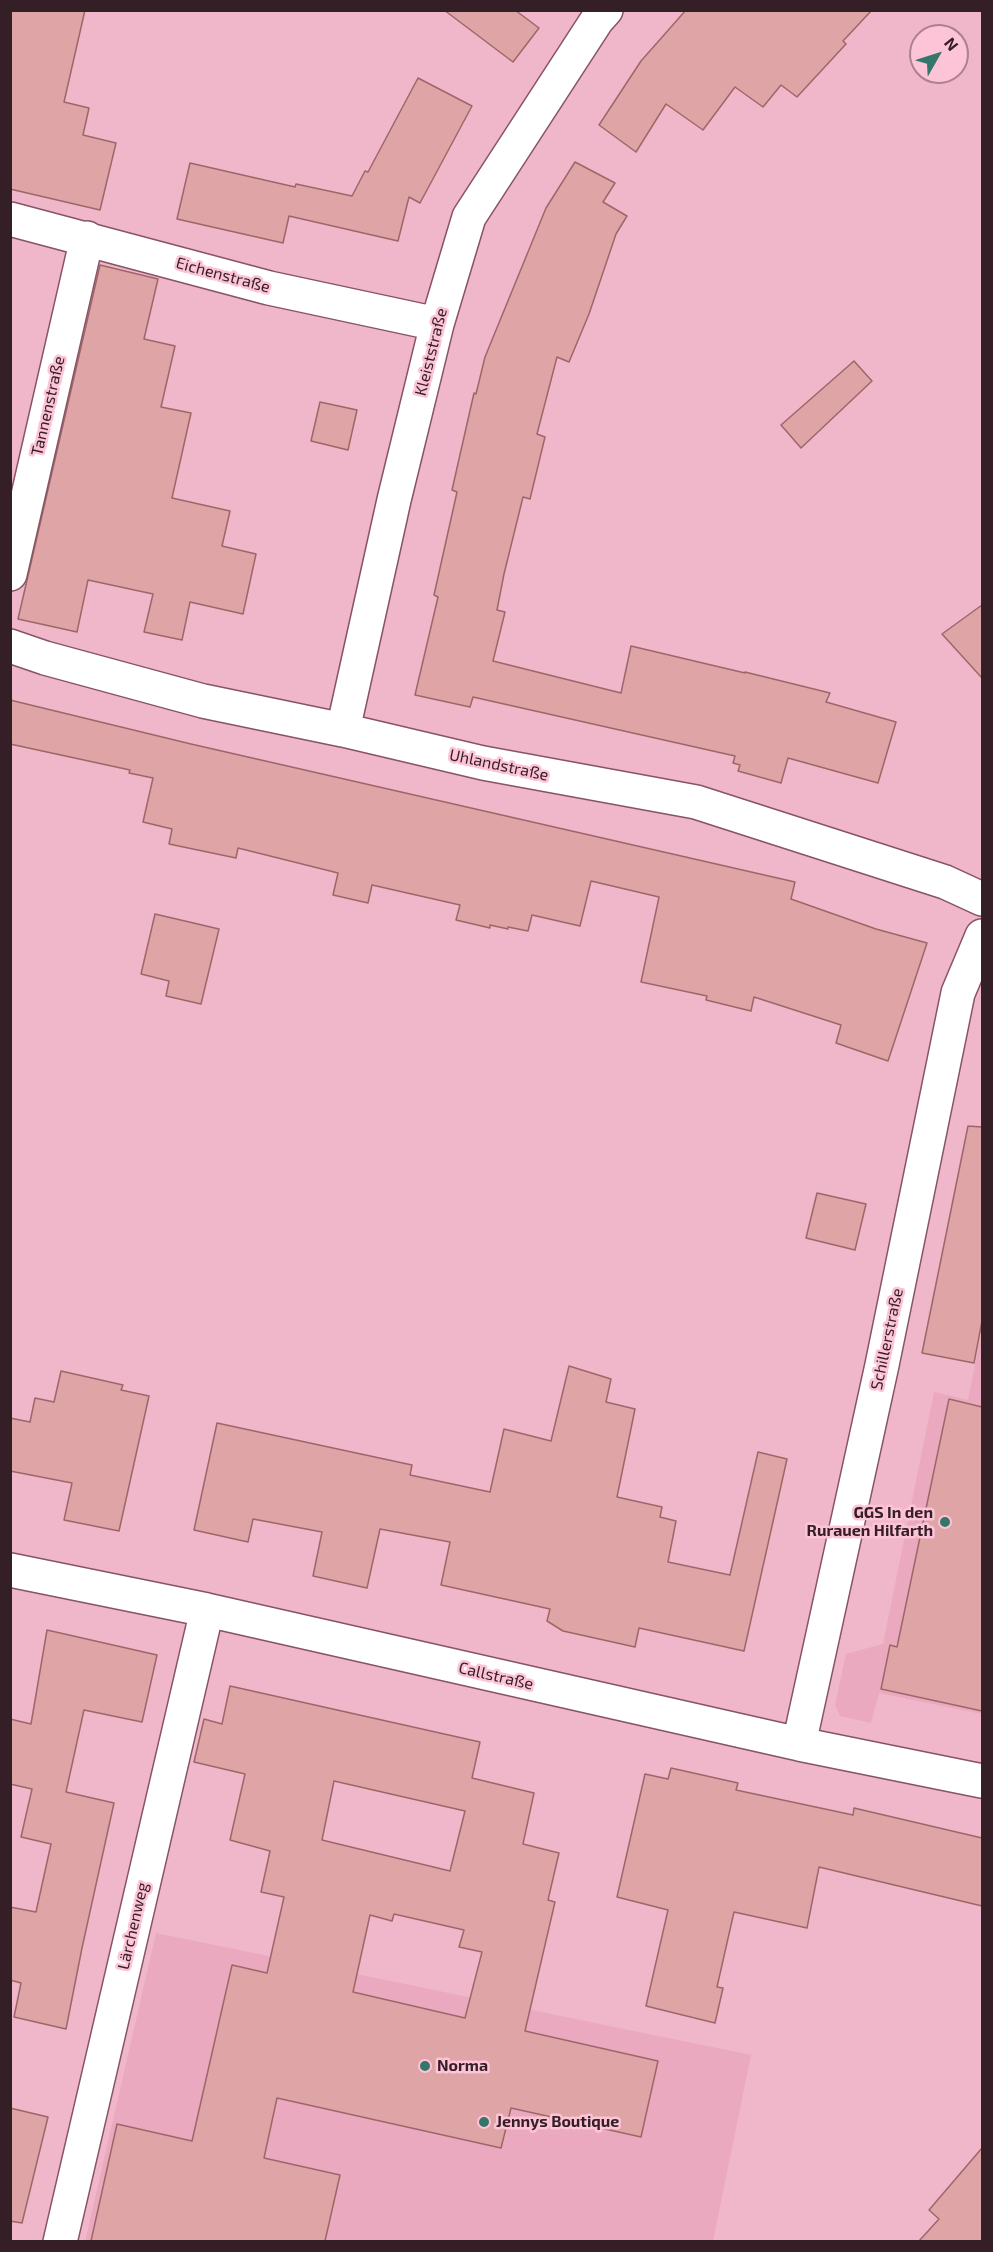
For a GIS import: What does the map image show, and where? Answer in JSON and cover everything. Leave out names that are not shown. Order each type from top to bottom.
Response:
[{"type":"street","name":"Kleiststraße","points":[[343,730],[394,500],[437,324],[469,217],[597,20],[606,10]]},
{"type":"street","name":"Eichenstraße","points":[[10,219],[269,288],[437,324]]},
{"type":"street","name":"Tannenstraße","points":[[10,574],[87,238]]},
{"type":"street","name":"Uhlandstraße","points":[[10,646],[203,701],[343,730],[483,763],[696,802],[945,882],[982,899]]},
{"type":"street","name":"Schillerstraße","points":[[799,1744],[882,1365],[958,993],[982,936]]},
{"type":"street","name":"Callstraße","points":[[10,1570],[207,1610],[799,1744],[982,1781]]},
{"type":"street","name":"Lärchenweg","points":[[60,2241],[207,1610]]},
{"type":"shaded area","name":"GGS In den Rurauen Hilfarth","points":[[982,1329],[982,1714],[879,1693],[871,1723],[840,1716],[835,1705],[846,1654],[883,1644],[934,1392],[968,1400]]},
{"type":"shaded area","points":[[156,1933],[751,2055],[713,2241],[85,2242]]},
{"type":"building","points":[[10,10],[85,10],[64,102],[89,108],[83,135],[116,143],[100,210],[10,189]]},
{"type":"building","points":[[444,10],[515,10],[539,28],[513,62]]},
{"type":"building","points":[[686,10],[872,10],[843,41],[846,44],[797,97],[781,85],[763,107],[735,87],[703,130],[666,104],[636,152],[599,125],[641,61]]},
{"type":"building","points":[[418,78],[472,106],[420,203],[409,197],[398,241],[289,216],[283,243],[177,219],[190,163],[295,187],[296,184],[352,196],[365,171],[368,172]]},
{"type":"building","points":[[575,162],[615,183],[603,202],[627,216],[616,234],[589,314],[569,362],[557,357],[537,434],[545,437],[530,499],[523,497],[504,574],[497,610],[505,612],[493,661],[621,693],[631,646],[830,693],[826,702],[896,722],[878,783],[788,758],[781,783],[738,771],[740,765],[733,763],[735,756],[473,697],[470,707],[415,695],[438,597],[434,595],[457,492],[452,490],[474,393],[476,394],[485,357],[546,208]]},
{"type":"building","points":[[100,265],[158,279],[144,339],[175,346],[161,407],[191,413],[172,498],[230,511],[222,546],[256,554],[243,614],[190,602],[182,640],[144,632],[153,594],[88,580],[77,632],[18,619]]},
{"type":"building","points":[[854,361],[872,381],[801,448],[781,425]]},
{"type":"building","points":[[320,402],[357,410],[348,450],[311,441]]},
{"type":"building","points":[[982,605],[982,678],[942,634]]},
{"type":"building","points":[[10,700],[191,744],[795,882],[791,899],[876,929],[927,943],[888,1061],[836,1043],[841,1025],[754,997],[751,1011],[706,1000],[707,996],[641,982],[659,897],[591,881],[580,926],[532,915],[528,931],[490,925],[490,928],[456,920],[460,905],[372,885],[368,903],[333,895],[338,873],[238,848],[236,858],[169,844],[172,829],[143,822],[153,778],[129,773],[130,770],[10,744]]},
{"type":"building","points":[[155,914],[219,929],[201,1004],[166,996],[169,981],[141,974]]},
{"type":"building","points":[[968,1126],[982,1127],[982,1321],[974,1363],[922,1353]]},
{"type":"building","points":[[817,1193],[866,1204],[855,1250],[806,1238]]},
{"type":"building","points":[[569,1366],[611,1379],[606,1402],[635,1409],[617,1497],[662,1507],[660,1517],[676,1521],[668,1562],[730,1575],[758,1452],[787,1459],[744,1651],[639,1628],[635,1647],[563,1631],[547,1621],[550,1609],[441,1585],[450,1542],[380,1529],[367,1588],[313,1576],[322,1532],[253,1519],[248,1542],[194,1530],[217,1423],[412,1465],[410,1475],[490,1492],[504,1429],[551,1441]]},
{"type":"building","points":[[61,1371],[123,1385],[121,1390],[149,1396],[119,1531],[64,1520],[72,1483],[10,1471],[10,1418],[30,1422],[35,1398],[54,1402]]},
{"type":"building","name":"GGS In den Rurauen Hilfarth","points":[[949,1399],[982,1407],[982,1711],[881,1689],[890,1645],[897,1647]]},
{"type":"building","points":[[47,1630],[157,1655],[142,1722],[84,1710],[66,1792],[114,1803],[66,2029],[14,2017],[21,1983],[10,1980],[10,1907],[36,1912],[51,1844],[21,1837],[32,1789],[10,1784],[10,1719],[31,1724]]},
{"type":"building","points":[[230,1686],[480,1742],[472,1778],[534,1793],[523,1844],[559,1853],[548,1900],[555,1902],[525,2031],[658,2061],[641,2137],[511,2108],[501,2148],[277,2098],[264,2158],[340,2175],[325,2241],[91,2241],[117,2124],[192,2141],[232,1965],[267,1973],[284,1897],[261,1892],[270,1851],[230,1840],[245,1774],[194,1762],[204,1719],[222,1724]],"holes":[[[334,1781],[465,1811],[450,1871],[322,1840]],[[394,1914],[464,1930],[459,1947],[482,1952],[465,2018],[353,1992],[370,1915],[392,1921]]]},
{"type":"building","points":[[671,1768],[738,1783],[736,1790],[853,1815],[854,1808],[982,1838],[982,1906],[819,1867],[807,1928],[734,1912],[717,1987],[723,1988],[715,2023],[646,2006],[668,1910],[617,1897],[645,1774],[668,1779]]},
{"type":"building","points":[[10,2108],[48,2117],[22,2223],[10,2221]]},
{"type":"building","points":[[982,2148],[982,2241],[919,2241],[939,2219],[929,2210]]},
{"type":"place","name":"GGS In den Rurauen Hilfarth","points":[[945,1522]]},
{"type":"place","name":"Norma","points":[[425,2066]]},
{"type":"place","name":"Jennys Boutique","points":[[484,2122]]}]
